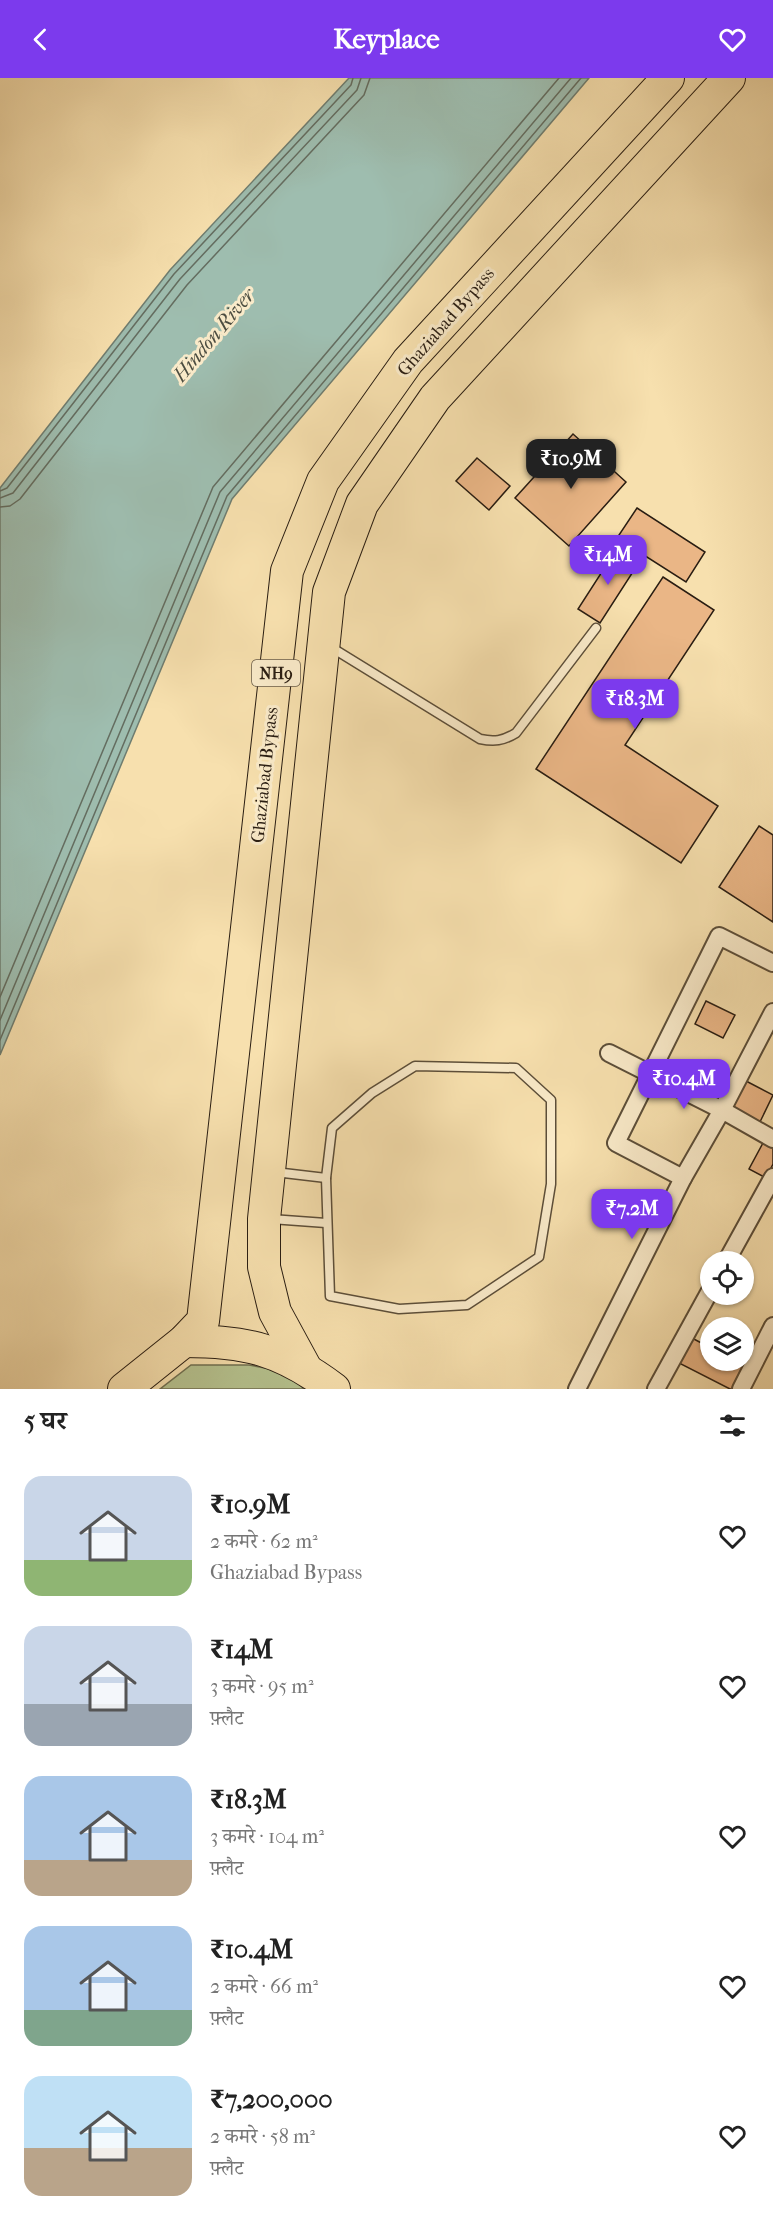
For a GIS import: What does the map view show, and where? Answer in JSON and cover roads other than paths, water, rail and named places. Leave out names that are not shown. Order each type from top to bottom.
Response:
[{"type":"highway","name":"Ghaziabad Bypass","points":[[134,1383],[184,1341],[202,1321],[288,571],[324,482],[408,361],[668,78]]},
{"type":"highway","name":"NH9","points":[[334,1389],[306,1368],[275,1312],[264,1267],[264,1219],[329,592],[362,504],[435,398],[729,78]]},
{"type":"highway","points":[[184,1341],[228,1341],[256,1346],[306,1368]]},
{"type":"street","points":[[683,1178],[616,1143],[719,936],[773,963]]},
{"type":"street","points":[[577,1389],[683,1178],[722,1110],[773,1012]]},
{"type":"street","points":[[609,1053],[722,1110],[773,1139]]},
{"type":"street","points":[[732,1251],[773,1177]]},
{"type":"street","points":[[656,1389],[702,1305]]},
{"type":"street","points":[[741,1389],[773,1326]]},
{"type":"lane","points":[[324,643],[480,739],[494,741],[505,740],[516,733],[596,628]]},
{"type":"lane","points":[[415,1066],[516,1068],[551,1100],[551,1184],[539,1257],[467,1305],[399,1309],[330,1296],[326,1223],[326,1178],[332,1128],[372,1093],[415,1066]]},
{"type":"lane","points":[[269,1172],[326,1178]]},
{"type":"lane","points":[[264,1219],[326,1223]]},
{"type":"water","name":"Hindon River","points":[[349,78],[589,78],[232,499],[0,1055],[0,488],[170,270]]}]
